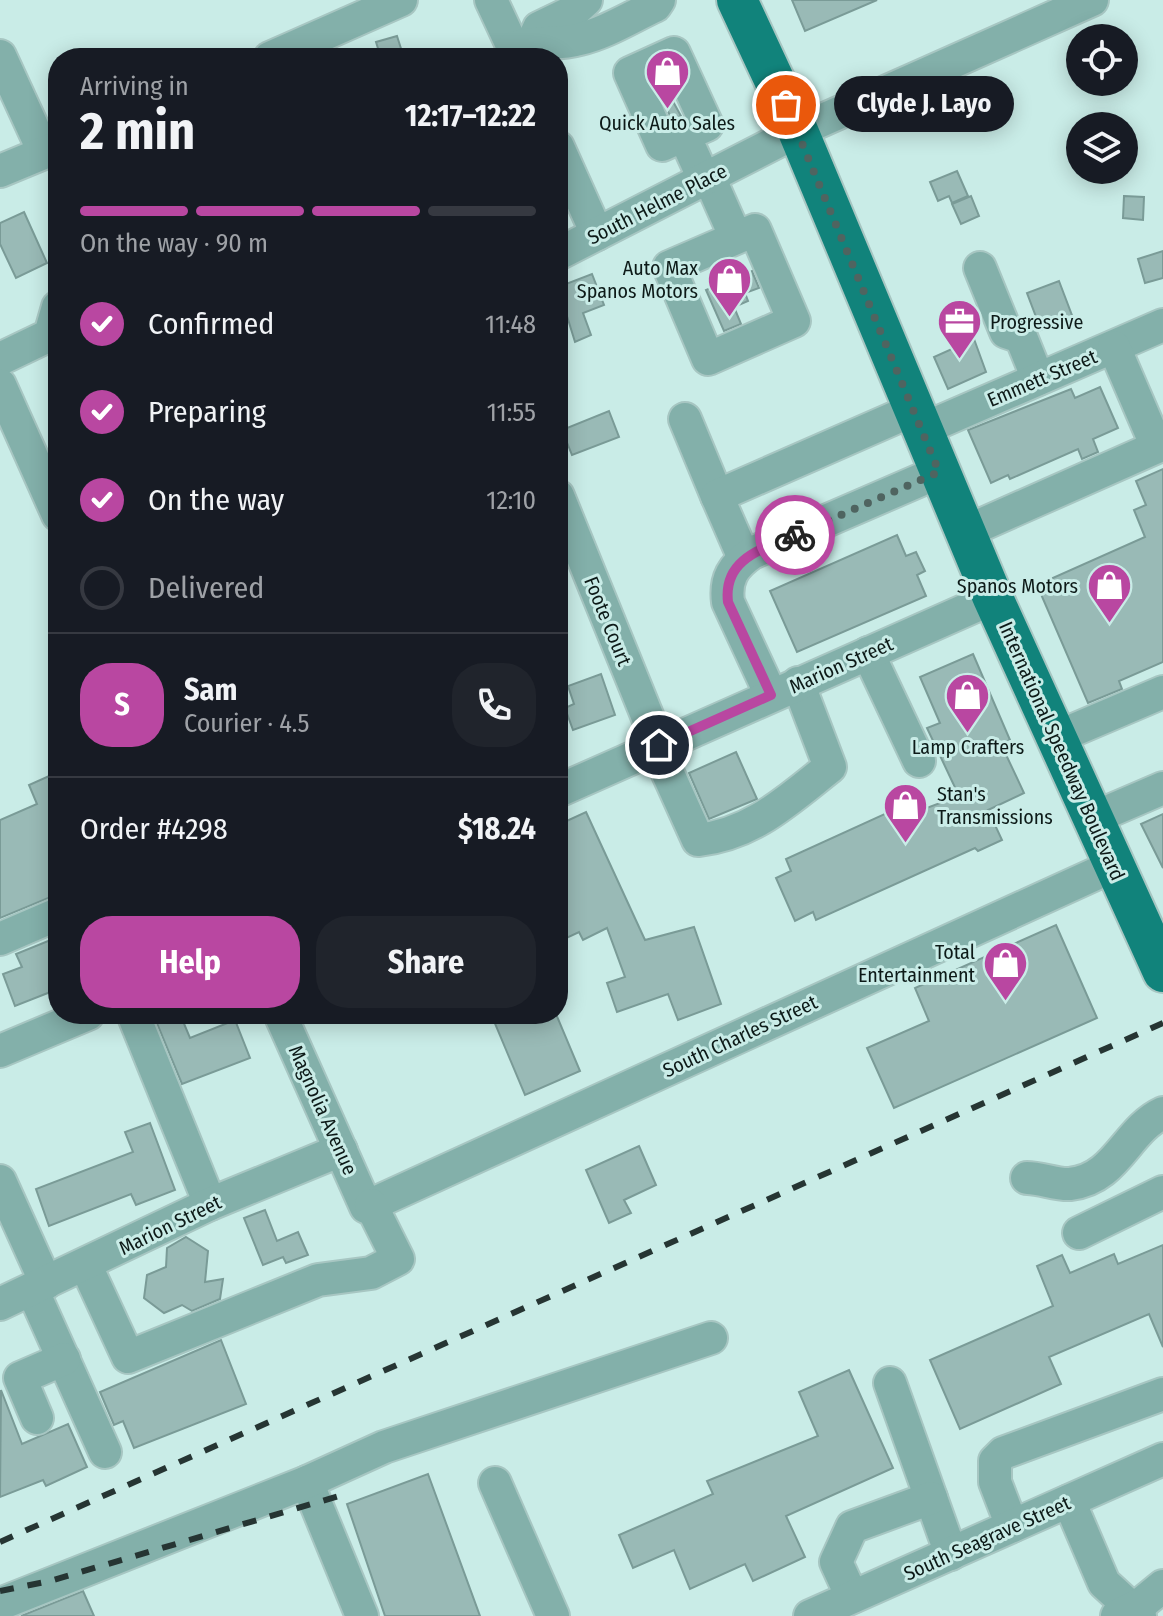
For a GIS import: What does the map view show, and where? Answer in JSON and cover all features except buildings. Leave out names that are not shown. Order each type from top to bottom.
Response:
[{"type":"main road","name":"International Speedway Boulevard","points":[[737,0],[798,131],[939,472],[1055,738],[1113,866],[1158,949]]},
{"type":"street","points":[[311,48],[401,0]]},
{"type":"street","points":[[522,48],[539,28],[574,11],[586,0]]},
{"type":"street","points":[[528,48],[583,39],[655,6],[659,0]]},
{"type":"street","name":"South Helme Place","points":[[568,249],[798,131],[1092,0]]},
{"type":"street","points":[[496,1],[520,48]]},
{"type":"street","points":[[0,56],[48,144]]},
{"type":"street","points":[[684,135],[736,238]]},
{"type":"street","points":[[0,171],[48,151]]},
{"type":"street","points":[[568,169],[597,234]]},
{"type":"street","points":[[980,268],[1006,332],[1021,337],[1038,379]]},
{"type":"street","name":"Emmett Street","points":[[717,496],[917,420],[1038,379],[1163,325]]},
{"type":"street","points":[[0,359],[48,336]]},
{"type":"street","points":[[965,532],[1157,447],[1114,347]]},
{"type":"street","points":[[0,385],[48,493]]},
{"type":"street","points":[[685,419],[744,558]]},
{"type":"street","points":[[785,689],[728,602],[726,586],[730,574],[744,558],[939,472]]},
{"type":"street","name":"Foote Court","points":[[568,521],[657,746],[698,840],[725,837],[748,827],[830,767],[785,689]]},
{"type":"street","name":"Marion Street","points":[[568,786],[993,598]]},
{"type":"street","points":[[868,653],[919,761]]},
{"type":"street","points":[[1055,738],[1163,692]]},
{"type":"street","points":[[1091,819],[1163,788]]},
{"type":"street","name":"South Charles Street","points":[[368,1206],[1113,866]]},
{"type":"street","points":[[0,939],[48,918]]},
{"type":"street","points":[[0,1051],[64,1024]]},
{"type":"street","points":[[137,1024],[210,1204]]},
{"type":"street","name":"Magnolia Avenue","points":[[86,1266],[128,1357],[318,1280],[371,1273],[398,1259],[368,1206],[284,1024]]},
{"type":"street","points":[[1027,1178],[1070,1184],[1109,1168],[1150,1118],[1163,1113]]},
{"type":"street","name":"Marion Street","points":[[0,1304],[86,1266],[210,1204],[341,1150]]},
{"type":"street","points":[[0,1181],[64,1359],[105,1452]]},
{"type":"street","points":[[1079,1233],[1163,1192]]},
{"type":"street","points":[[0,1604],[307,1482],[384,1447],[711,1338]]},
{"type":"street","points":[[37,1418],[20,1378],[64,1359]]},
{"type":"street","points":[[890,1383],[951,1554]]},
{"type":"street","points":[[1012,1526],[995,1482],[995,1461],[1003,1453],[1163,1394]]},
{"type":"street","name":"South Seagrave Street","points":[[832,1609],[1163,1459]]},
{"type":"street","points":[[307,1482],[362,1616]]},
{"type":"street","points":[[495,1483],[553,1616]]},
{"type":"street","points":[[832,1609],[836,1562],[852,1527],[931,1498]]},
{"type":"street","points":[[1069,1501],[1104,1583],[1143,1606]]},
{"type":"railway","points":[[0,1542],[1163,1023]]},
{"type":"railway","points":[[0,1591],[50,1581],[349,1493]]},
{"type":"way so far","points":[[786,105],[939,472],[795,535]]},
{"type":"place","name":"Clyde J. Layo","points":[[786,105]]},
{"type":"place","name":"Quick Auto Sales","points":[[667,110]]},
{"type":"place","name":"Auto Max Spanos Motors","points":[[729,319]]},
{"type":"place","name":"Progressive","points":[[959,361]]},
{"type":"place","name":"Spanos Motors","points":[[1109,625]]},
{"type":"place","name":"Lamp Crafters","points":[[968,734]]},
{"type":"place","name":"Stan's Transmissions","points":[[906,844]]},
{"type":"place","name":"Total Entertainment","points":[[1006,1003]]},
{"type":"route","points":[[659,745],[771,695],[728,602],[726,586],[730,574],[744,558],[795,535]]}]
